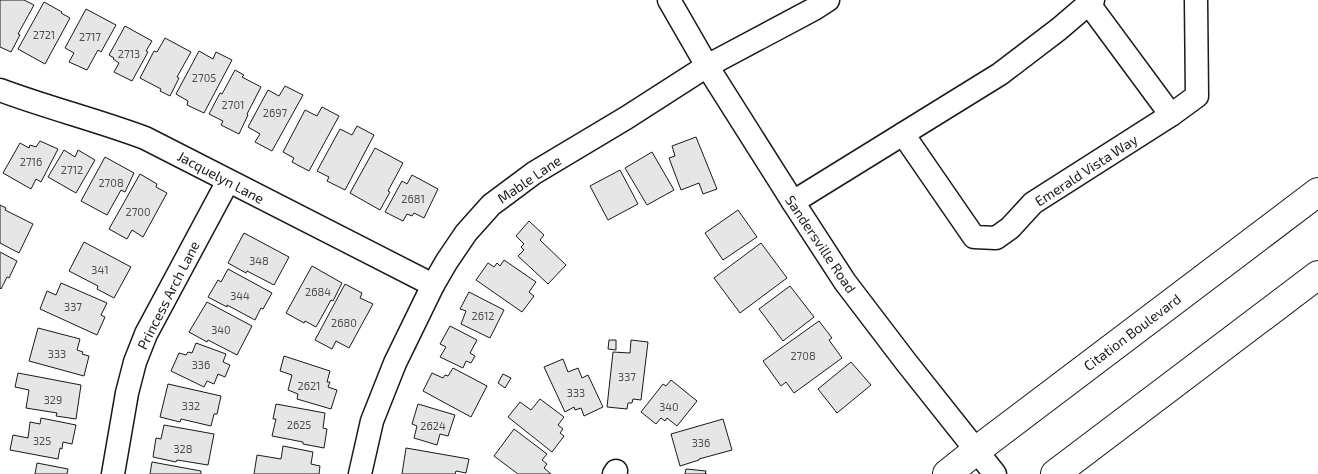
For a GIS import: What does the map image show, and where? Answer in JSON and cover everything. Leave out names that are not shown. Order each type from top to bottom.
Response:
[{"type":"main road","name":"Citation Boulevard","points":[[947,474],[1318,192]]},
{"type":"main road","points":[[1055,474],[1318,275]]},
{"type":"street","name":"Sandersville Road","points":[[669,0],[707,66],[792,202],[845,282],[995,474]]},
{"type":"street","name":"Mable Lane","points":[[360,474],[372,421],[395,364],[447,260],[466,233],[491,205],[534,173],[626,118],[707,66],[828,0]]},
{"type":"street","name":"Emerald Vista Way","points":[[903,134],[974,237],[996,238],[1010,228],[1033,203],[1198,96],[1196,0]]},
{"type":"street","points":[[792,202],[1000,74],[1091,2],[1171,115]]},
{"type":"street","name":"Jacquelyn Lane","points":[[0,90],[145,138],[433,286]]},
{"type":"street","name":"Princess Arch Lane","points":[[113,474],[127,393],[135,362],[146,334],[228,181]]},
{"type":"building","points":[[0,0],[24,0],[34,5],[18,34],[20,35],[11,52],[0,47]]},
{"type":"building","points":[[44,2],[70,18],[45,64],[18,49]]},
{"type":"building","points":[[86,9],[116,25],[101,52],[98,50],[87,70],[69,62],[74,53],[65,48]]},
{"type":"building","points":[[125,26],[152,41],[132,81],[114,72],[119,63],[109,55]]},
{"type":"building","points":[[165,38],[191,52],[177,77],[179,78],[170,96],[140,78],[154,51],[157,52]]},
{"type":"building","points":[[199,51],[213,59],[216,52],[232,60],[204,113],[187,105],[188,101],[176,94]]},
{"type":"building","points":[[235,70],[244,75],[242,77],[261,87],[239,134],[221,125],[223,121],[209,114]]},
{"type":"building","points":[[285,86],[303,95],[272,151],[255,142],[260,134],[248,127],[268,90],[279,96]]},
{"type":"building","points":[[322,107],[339,116],[309,171],[292,162],[294,158],[283,152],[305,110],[317,116]]},
{"type":"building","points":[[357,126],[374,135],[345,190],[327,181],[329,177],[317,171],[340,129],[352,135]]},
{"type":"building","points":[[696,137],[717,189],[703,194],[699,183],[681,190],[669,158],[675,156],[672,146]]},
{"type":"building","points":[[40,141],[58,149],[41,182],[36,179],[31,189],[3,173],[20,143],[29,148],[30,145],[36,147]]},
{"type":"building","points":[[375,148],[403,163],[380,210],[350,193]]},
{"type":"building","points":[[64,150],[75,157],[78,150],[95,160],[76,193],[48,177]]},
{"type":"building","points":[[652,152],[674,190],[647,205],[625,168]]},
{"type":"building","points":[[105,157],[134,173],[125,192],[121,190],[107,215],[81,201]]},
{"type":"building","points":[[620,170],[638,204],[608,220],[590,186]]},
{"type":"building","points":[[140,174],[157,184],[156,187],[167,193],[143,237],[132,230],[127,239],[109,229]]},
{"type":"building","points":[[412,175],[438,189],[424,218],[414,213],[412,216],[407,214],[403,221],[385,212],[402,181],[407,184]]},
{"type":"building","points":[[0,205],[6,208],[5,210],[33,224],[19,253],[0,243]]},
{"type":"building","points":[[738,210],[757,237],[723,260],[705,233]]},
{"type":"building","points":[[529,221],[544,235],[540,240],[566,265],[548,284],[518,256],[524,250],[521,247],[524,244],[516,236]]},
{"type":"building","points":[[244,233],[289,257],[274,285],[228,263]]},
{"type":"building","points":[[84,242],[131,267],[114,298],[97,289],[98,286],[69,271]]},
{"type":"building","points":[[761,243],[787,278],[740,313],[714,278]]},
{"type":"building","points":[[0,252],[17,261],[1,289],[0,288]]},
{"type":"building","points":[[504,260],[536,282],[529,292],[534,296],[522,312],[476,280],[488,263],[494,267],[497,263],[500,266]]},
{"type":"building","points":[[312,266],[342,283],[316,327],[286,313]]},
{"type":"building","points":[[228,269],[272,293],[255,320],[208,297],[218,280],[221,282]]},
{"type":"building","points":[[61,283],[107,303],[101,315],[105,317],[97,335],[40,309],[47,291],[56,295]]},
{"type":"building","points":[[345,284],[362,293],[360,298],[373,304],[349,348],[336,341],[332,349],[315,340]]},
{"type":"building","points":[[790,286],[814,317],[783,341],[759,309]]},
{"type":"building","points":[[469,292],[504,310],[490,338],[461,324],[466,311],[460,309]]},
{"type":"building","points":[[207,302],[252,326],[237,355],[189,332]]},
{"type":"building","points":[[819,321],[832,338],[829,340],[842,358],[794,393],[786,382],[781,386],[763,361]]},
{"type":"building","points":[[450,326],[477,340],[470,353],[475,356],[471,363],[466,361],[463,368],[440,357],[446,347],[440,344]]},
{"type":"building","points":[[38,328],[80,339],[77,350],[89,356],[84,376],[29,361]]},
{"type":"building","points":[[609,340],[616,340],[616,350],[608,349]]},
{"type":"building","points":[[631,340],[648,342],[641,400],[633,399],[632,403],[628,403],[627,409],[607,407],[613,352],[630,353]]},
{"type":"building","points":[[196,343],[226,354],[223,362],[230,365],[225,377],[218,374],[214,384],[207,381],[204,387],[171,371],[179,353],[186,355],[188,352],[192,353]]},
{"type":"building","points":[[284,356],[330,371],[327,382],[330,382],[328,387],[337,390],[331,409],[297,399],[298,394],[288,390],[292,375],[280,371]]},
{"type":"building","points":[[563,359],[568,372],[578,368],[582,378],[588,375],[603,407],[584,416],[581,408],[575,410],[574,407],[565,412],[544,367]]},
{"type":"building","points":[[851,362],[871,385],[837,413],[818,389]]},
{"type":"building","points":[[453,368],[487,386],[471,417],[423,391],[432,373],[443,378],[445,375],[448,376]]},
{"type":"building","points":[[18,373],[81,385],[76,419],[56,416],[57,413],[26,408],[29,390],[15,387]]},
{"type":"building","points":[[503,374],[511,378],[505,388],[498,383]]},
{"type":"building","points":[[671,380],[697,401],[677,426],[667,418],[665,421],[661,418],[656,424],[641,412],[663,384],[666,386]]},
{"type":"building","points":[[168,384],[221,396],[217,414],[214,414],[211,426],[181,419],[180,422],[160,417]]},
{"type":"building","points":[[540,399],[564,417],[558,425],[563,429],[560,433],[564,436],[552,452],[508,417],[520,402],[531,410]]},
{"type":"building","points":[[276,404],[325,413],[323,428],[327,429],[324,448],[272,436],[276,419],[273,419]]},
{"type":"building","points":[[418,404],[455,415],[448,436],[440,434],[437,445],[414,438],[417,426],[412,424]]},
{"type":"building","points":[[41,418],[76,425],[72,444],[63,442],[58,459],[10,450],[13,435],[28,438],[30,422],[40,424]]},
{"type":"building","points":[[723,419],[732,450],[680,466],[671,434]]},
{"type":"building","points":[[164,425],[214,434],[208,465],[177,460],[176,462],[153,457],[156,438],[161,439]]},
{"type":"building","points":[[514,429],[547,454],[542,460],[547,464],[544,468],[551,474],[518,474],[494,456]]},
{"type":"building","points":[[283,446],[313,452],[311,464],[320,466],[319,474],[254,474],[257,455],[281,459]]},
{"type":"building","points":[[406,448],[469,459],[466,473],[456,471],[455,474],[402,474]]},
{"type":"building","points":[[152,462],[201,471],[201,474],[150,474]]},
{"type":"building","points":[[37,463],[68,469],[67,474],[35,474]]},
{"type":"building","points":[[686,469],[706,471],[705,474],[685,474]]}]
